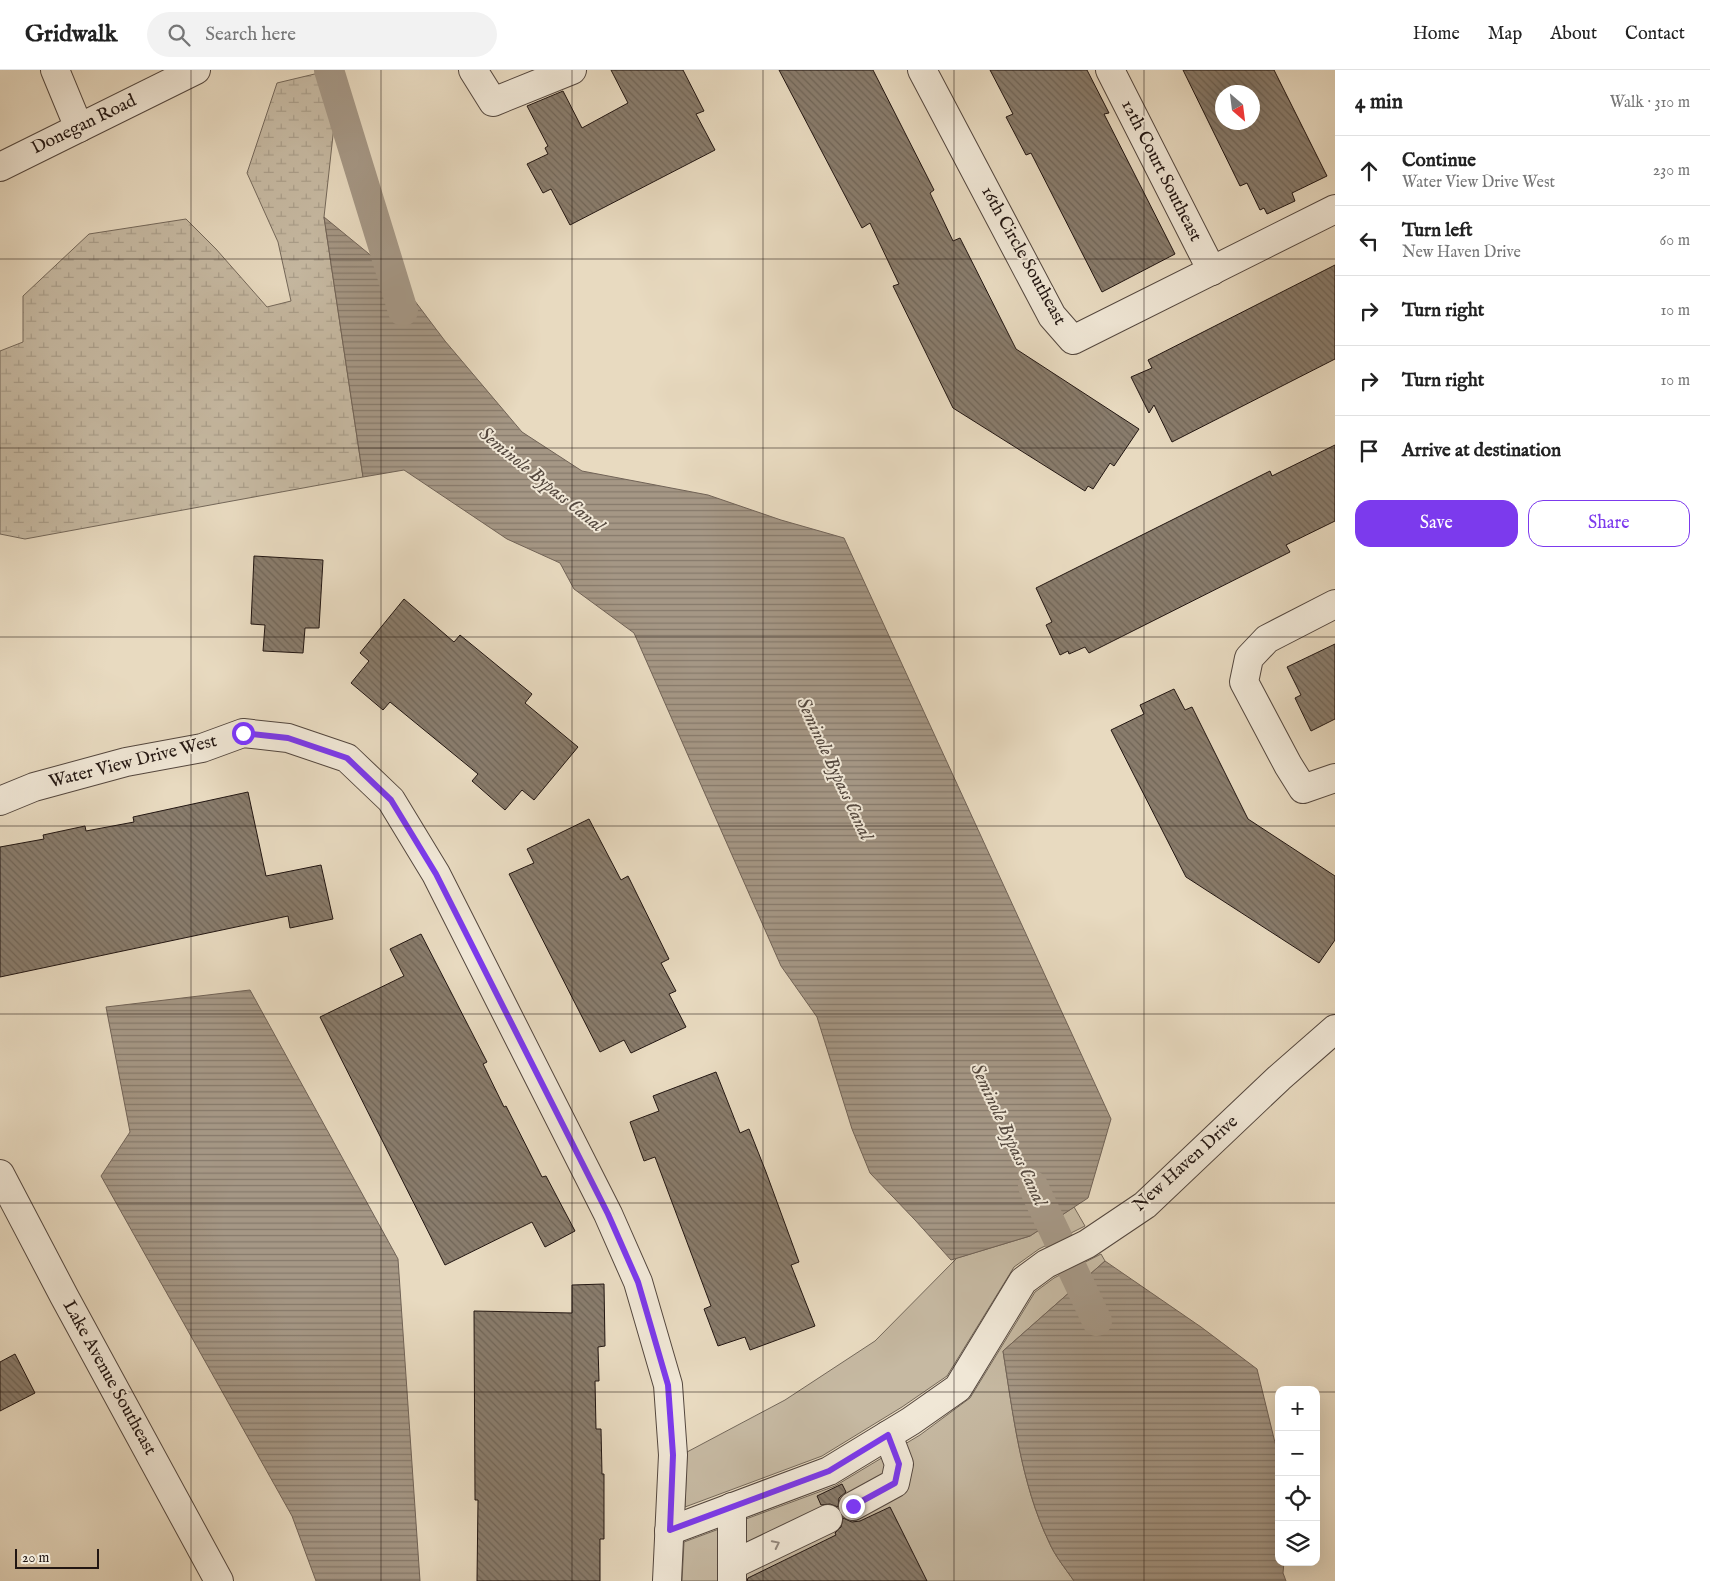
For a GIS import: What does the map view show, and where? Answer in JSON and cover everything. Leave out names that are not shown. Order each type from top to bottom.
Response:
[{"type":"street","points":[[55,70],[79,128]]},
{"type":"street","name":"Donegan Road","points":[[0,167],[196,70]]},
{"type":"street","points":[[473,70],[494,102],[572,70]]},
{"type":"street","name":"16th Circle Southeast","points":[[922,70],[1052,316],[1073,340],[1335,209]]},
{"type":"street","name":"12th Court Southeast","points":[[1110,70],[1212,272]]},
{"type":"street","points":[[1335,604],[1267,639],[1249,658],[1244,682],[1288,765],[1303,789],[1335,778]]},
{"type":"street","name":"Water View Drive West","points":[[0,801],[34,787],[126,762],[202,748],[243,733],[288,738],[347,758],[391,800],[436,874],[608,1214],[638,1282],[668,1385],[673,1455],[667,1581]]},
{"type":"street","name":"New Haven Drive","points":[[670,1530],[829,1471],[888,1435],[958,1388],[1023,1280],[1046,1264],[1087,1244],[1144,1206],[1279,1078],[1335,1029]]},
{"type":"street","name":"Lake Avenue Southeast","points":[[0,1174],[219,1581]]},
{"type":"street","points":[[853,1506],[895,1483],[899,1464],[888,1435]]},
{"type":"street","points":[[732,1507],[732,1573],[828,1519]]},
{"type":"green space","points":[[323,72],[335,117],[324,217],[363,477],[25,539],[0,534],[0,351],[23,342],[23,296],[89,234],[186,219],[216,249],[267,307],[291,301],[278,242],[247,173],[277,83]]},
{"type":"green space","points":[[1074,1207],[1085,1226],[1039,1249],[1014,1267],[947,1376],[902,1407],[822,1456],[685,1507],[687,1452],[785,1400],[875,1341],[957,1258],[1030,1236]]},
{"type":"green space","points":[[1101,1254],[1105,1261],[1003,1351],[1019,1448],[1031,1496],[1051,1547],[1074,1581],[682,1581],[684,1542],[835,1486],[920,1435],[970,1398],[1035,1292],[1054,1278]]},
{"type":"water","points":[[324,217],[396,276],[445,341],[522,432],[582,471],[708,495],[781,520],[844,538],[1111,1119],[1088,1198],[1030,1236],[951,1260],[870,1173],[852,1129],[817,1017],[781,966],[634,633],[574,589],[560,563],[507,539],[404,470],[363,477]]},
{"type":"water","points":[[250,990],[398,1259],[420,1581],[316,1581],[292,1516],[101,1176],[130,1132],[106,1007]]},
{"type":"water","points":[[1105,1261],[1201,1327],[1257,1369],[1275,1443],[1275,1566],[1284,1566],[1283,1573],[1286,1581],[1074,1581],[1054,1552],[1031,1497],[1019,1448],[1003,1351]]},
{"type":"building","points":[[611,70],[683,70],[704,111],[696,114],[715,150],[570,225],[551,189],[543,193],[527,164],[548,154],[545,148],[548,146],[527,106],[563,91],[582,128],[628,103]]},
{"type":"building","points":[[779,70],[873,70],[934,190],[930,193],[953,241],[960,238],[1016,349],[1139,429],[1114,466],[1110,463],[1093,489],[1088,486],[1085,491],[953,408],[893,286],[899,284],[870,223],[862,228]]},
{"type":"building","points":[[990,70],[1087,70],[1109,113],[1104,114],[1175,254],[1102,292],[1031,153],[1026,155],[1006,117],[1013,114]]},
{"type":"building","points":[[1183,70],[1274,70],[1327,176],[1292,193],[1295,201],[1267,214],[1264,208],[1260,210],[1247,183],[1240,186]]},
{"type":"building","points":[[1335,265],[1335,359],[1172,442],[1154,405],[1149,413],[1131,377],[1152,368],[1148,360]]},
{"type":"building","points":[[1335,445],[1335,521],[1286,545],[1290,552],[1089,653],[1085,647],[1069,654],[1068,651],[1060,655],[1046,625],[1052,622],[1036,588],[1270,471],[1272,476]]},
{"type":"building","points":[[254,556],[323,560],[319,628],[305,628],[303,653],[263,651],[265,625],[251,624]]},
{"type":"building","points":[[404,599],[454,642],[460,635],[532,694],[525,703],[578,747],[534,800],[522,790],[505,810],[472,781],[478,774],[390,702],[383,710],[351,683],[369,661],[360,653]]},
{"type":"building","points":[[1335,644],[1335,719],[1311,731],[1295,698],[1301,695],[1287,667]]},
{"type":"building","points":[[1174,689],[1185,710],[1192,707],[1248,819],[1335,876],[1335,940],[1319,963],[1186,877],[1111,730],[1144,714],[1140,705]]},
{"type":"building","points":[[248,792],[266,876],[321,865],[333,919],[290,928],[288,916],[0,977],[0,847],[44,839],[43,835],[85,826],[86,831],[134,822],[133,817]]},
{"type":"building","points":[[589,819],[621,880],[628,876],[669,959],[661,963],[676,991],[669,994],[686,1027],[631,1053],[624,1040],[600,1052],[509,874],[534,863],[527,849]]},
{"type":"building","points":[[421,934],[487,1062],[483,1064],[504,1107],[506,1106],[542,1177],[546,1176],[575,1231],[545,1247],[532,1222],[445,1265],[320,1017],[404,976],[390,949]]},
{"type":"building","points":[[716,1072],[740,1133],[749,1129],[766,1172],[799,1262],[791,1265],[815,1326],[750,1350],[745,1337],[718,1346],[704,1309],[711,1306],[655,1157],[644,1161],[630,1122],[659,1111],[653,1096]]},
{"type":"building","points":[[604,1284],[605,1346],[598,1347],[599,1381],[595,1381],[596,1429],[601,1429],[602,1474],[604,1474],[604,1539],[600,1539],[600,1581],[477,1581],[478,1500],[475,1500],[474,1311],[572,1313],[572,1285]]},
{"type":"building","points":[[15,1354],[35,1393],[0,1411],[0,1362]]},
{"type":"building","points":[[842,1484],[846,1492],[839,1498],[838,1507],[830,1504],[821,1505],[817,1496]]},
{"type":"building","points":[[890,1507],[927,1581],[747,1581],[748,1578],[836,1535],[835,1533],[841,1527],[843,1518],[852,1522],[860,1521]]},
{"type":"waterway","name":"Seminole Bypass Canal","points":[[329,70],[403,311]]},
{"type":"waterway","name":"Seminole Bypass Canal","points":[[1033,1186],[1097,1321]]},
{"type":"route","points":[[243,733],[288,738],[347,758],[391,800],[436,874],[608,1214],[638,1282],[668,1385],[673,1455],[670,1530],[829,1471],[888,1435],[899,1464],[895,1483],[853,1506]]}]
